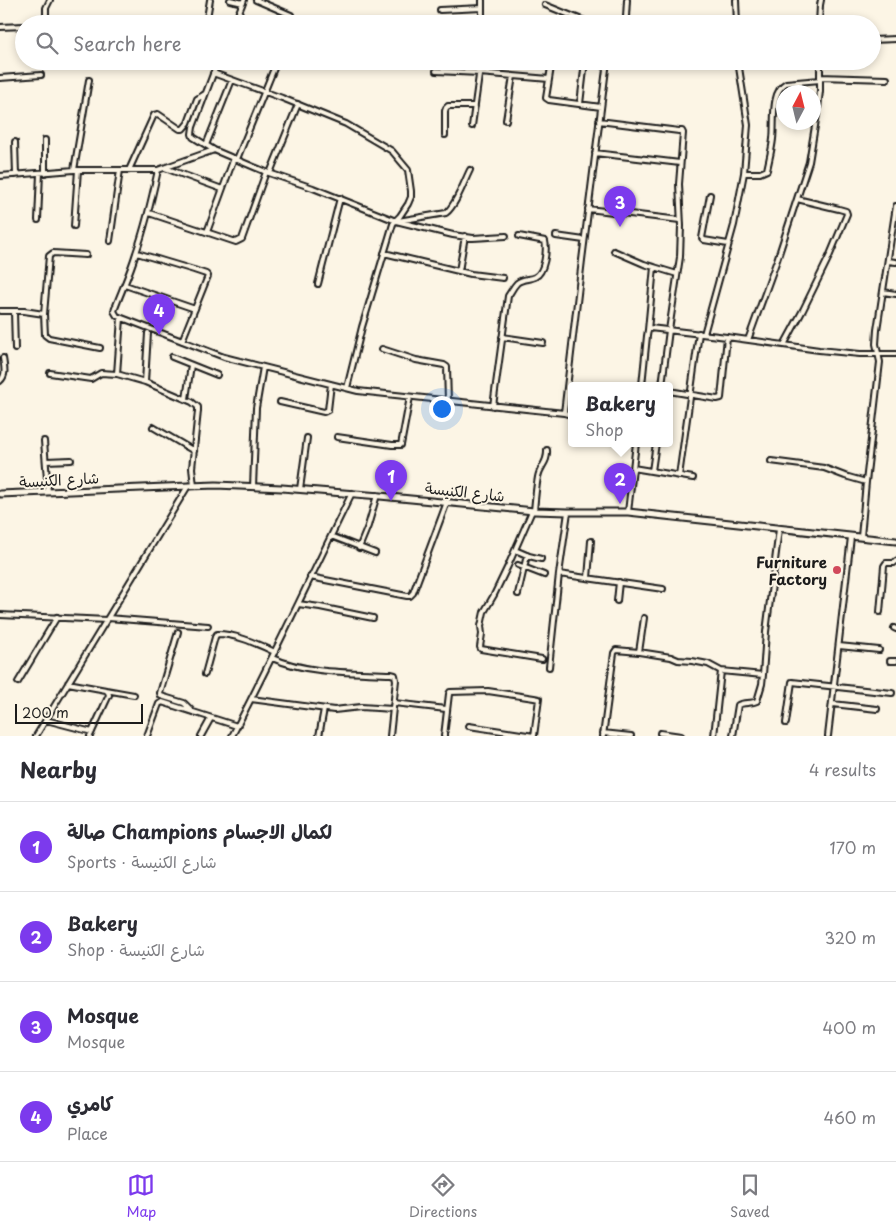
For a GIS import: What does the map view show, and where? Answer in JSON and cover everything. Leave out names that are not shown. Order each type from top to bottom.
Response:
[{"type":"main road","name":"شارع الكنيسة","points":[[0,494],[191,486],[253,487],[376,495],[533,511],[628,512],[896,542]]},
{"type":"street","points":[[46,15],[46,8],[50,0]]},
{"type":"street","points":[[208,15],[210,0]]},
{"type":"street","points":[[230,0],[243,1],[238,15]]},
{"type":"street","points":[[256,0],[291,15]]},
{"type":"street","points":[[482,0],[482,15]]},
{"type":"street","points":[[626,15],[627,0]]},
{"type":"street","points":[[736,0],[737,15]]},
{"type":"street","points":[[820,15],[821,0]]},
{"type":"street","points":[[545,5],[570,15]]},
{"type":"street","points":[[440,10],[482,8]]},
{"type":"street","points":[[0,27],[15,26]]},
{"type":"street","points":[[881,40],[896,39]]},
{"type":"street","points":[[214,70],[192,134],[193,137],[214,150],[268,173],[340,198],[395,221],[465,236],[485,238],[506,236]]},
{"type":"street","points":[[207,232],[222,189],[274,70]]},
{"type":"street","points":[[472,126],[480,70]]},
{"type":"street","points":[[550,70],[546,98],[601,107]]},
{"type":"street","points":[[580,104],[584,70]]},
{"type":"street","points":[[564,413],[606,70]]},
{"type":"street","points":[[704,334],[734,224],[744,173],[748,125],[739,70]]},
{"type":"street","points":[[748,340],[811,155],[818,108],[820,70]]},
{"type":"street","points":[[436,71],[549,79]]},
{"type":"street","points":[[213,73],[346,124],[392,152],[398,157],[409,173],[411,197],[395,221],[384,253],[362,327],[347,388]]},
{"type":"street","points":[[0,78],[41,75]]},
{"type":"street","points":[[506,120],[513,76]]},
{"type":"street","points":[[744,173],[760,173],[767,170],[773,139],[775,104],[778,93],[786,82],[820,79],[887,79]]},
{"type":"street","points":[[74,226],[76,170],[89,80]]},
{"type":"street","points":[[206,145],[232,80]]},
{"type":"street","points":[[130,170],[154,115],[158,114],[182,129],[188,123],[197,99],[205,94]]},
{"type":"street","points":[[149,213],[236,242],[242,239],[298,104]]},
{"type":"street","points":[[445,136],[445,111],[448,106],[475,106]]},
{"type":"street","points":[[599,121],[682,131],[683,133],[679,184],[680,257],[662,382]]},
{"type":"street","points":[[38,220],[45,140]]},
{"type":"street","points":[[15,142],[16,175]]},
{"type":"street","points":[[0,176],[76,170],[158,170],[214,150]]},
{"type":"street","points":[[595,153],[680,163]]},
{"type":"street","points":[[164,167],[222,189]]},
{"type":"street","points":[[110,241],[120,170]]},
{"type":"street","points":[[158,170],[149,213],[137,252],[114,311],[115,315],[224,356],[358,391],[568,414]]},
{"type":"street","points":[[395,221],[446,213],[450,210],[470,170]]},
{"type":"street","points":[[710,195],[702,238],[728,244]]},
{"type":"street","points":[[318,284],[340,198]]},
{"type":"street","points":[[784,345],[829,257],[848,214],[839,209],[797,199]]},
{"type":"street","points":[[861,537],[880,362],[876,344],[877,330],[896,206]]},
{"type":"street","points":[[588,209],[680,220]]},
{"type":"street","points":[[459,271],[465,236]]},
{"type":"street","points":[[493,406],[508,296],[521,280],[535,277],[540,273],[544,263],[545,241],[519,236]]},
{"type":"street","points":[[556,236],[584,240]]},
{"type":"street","points":[[614,251],[677,274]]},
{"type":"street","points":[[137,252],[208,276],[182,341]]},
{"type":"street","points":[[86,255],[53,253],[49,256],[44,314],[46,337],[100,348]]},
{"type":"street","points":[[384,253],[471,274],[503,278]]},
{"type":"street","points":[[888,261],[896,262]]},
{"type":"street","points":[[642,382],[654,267]]},
{"type":"street","points":[[125,285],[195,309]]},
{"type":"street","points":[[883,292],[896,294]]},
{"type":"street","points":[[0,311],[44,314]]},
{"type":"street","points":[[14,311],[15,349]]},
{"type":"street","points":[[117,374],[121,318]]},
{"type":"street","points":[[648,330],[650,328],[698,333],[860,354],[896,354]]},
{"type":"street","points":[[145,382],[148,333]]},
{"type":"street","points":[[679,476],[698,333]]},
{"type":"street","points":[[502,337],[543,343]]},
{"type":"street","points":[[673,393],[721,398],[728,337]]},
{"type":"street","points":[[382,349],[416,360],[447,367],[448,401]]},
{"type":"street","points":[[0,381],[5,371],[3,358]]},
{"type":"street","points":[[172,358],[217,375]]},
{"type":"street","points":[[186,399],[191,365]]},
{"type":"street","points":[[253,487],[256,408],[263,367]]},
{"type":"street","points":[[36,736],[191,486],[198,409],[186,399],[145,382],[117,374],[101,373],[91,379],[50,373]]},
{"type":"street","points":[[280,402],[324,412],[327,411],[331,384]]},
{"type":"street","points":[[337,437],[401,445],[410,397]]},
{"type":"street","points":[[153,428],[194,451]]},
{"type":"street","points":[[300,490],[308,438]]},
{"type":"street","points":[[44,440],[48,492]]},
{"type":"street","points":[[628,512],[636,447]]},
{"type":"street","points":[[652,471],[655,447]]},
{"type":"street","points":[[542,659],[481,649],[480,647],[484,612],[494,596],[533,511],[538,478],[546,462],[547,450]]},
{"type":"street","points":[[46,461],[71,460]]},
{"type":"street","points":[[770,461],[824,468],[866,482]]},
{"type":"street","points":[[633,468],[693,478]]},
{"type":"street","points":[[232,736],[352,493]]},
{"type":"street","points":[[359,548],[368,526],[376,495]]},
{"type":"street","points":[[310,577],[410,596],[413,593],[447,502]]},
{"type":"street","points":[[549,667],[568,512]]},
{"type":"street","points":[[733,736],[738,705],[757,701],[762,684],[766,632],[779,529]]},
{"type":"street","points":[[331,536],[375,553]]},
{"type":"street","points":[[828,736],[851,537]]},
{"type":"street","points":[[588,578],[591,541]]},
{"type":"street","points":[[515,550],[541,559]]},
{"type":"street","points":[[518,594],[527,555]]},
{"type":"street","points":[[880,612],[884,566],[886,563],[894,563],[896,561]]},
{"type":"street","points":[[518,565],[544,575]]},
{"type":"street","points":[[559,574],[664,589]]},
{"type":"street","points":[[617,601],[620,582]]},
{"type":"street","points":[[298,604],[373,618]]},
{"type":"street","points":[[0,615],[107,619],[208,626]]},
{"type":"street","points":[[18,682],[57,617]]},
{"type":"street","points":[[639,652],[644,618]]},
{"type":"street","points":[[178,632],[160,693],[161,696],[184,703],[193,712]]},
{"type":"street","points":[[205,674],[217,634],[226,634],[243,639],[275,652]]},
{"type":"street","points":[[839,646],[879,650]]},
{"type":"street","points":[[631,736],[603,734],[614,653],[616,650],[708,664],[721,671],[763,675]]},
{"type":"street","points":[[272,658],[286,665],[310,670],[395,675],[390,736]]},
{"type":"street","points":[[890,661],[896,661]]},
{"type":"street","points":[[714,736],[721,671]]},
{"type":"street","points":[[786,723],[792,682],[892,693]]},
{"type":"street","points":[[68,683],[134,695]]},
{"type":"street","points":[[46,720],[91,734],[108,695],[106,690]]},
{"type":"street","points":[[444,736],[448,694],[450,692],[488,691],[539,699],[534,736],[468,726]]},
{"type":"street","points":[[251,699],[324,709],[339,710],[361,707],[393,709]]},
{"type":"street","points":[[147,736],[161,702],[237,726]]},
{"type":"street","points":[[394,703],[446,709]]},
{"type":"street","points":[[833,704],[877,709]]},
{"type":"street","points":[[320,736],[324,709]]},
{"type":"street","points":[[201,736],[211,718]]},
{"type":"street","points":[[660,733],[681,736]]},
{"type":"place","name":"Mosque","points":[[620,227]]},
{"type":"place","name":"كامري","points":[[159,335]]},
{"type":"place","name":"صالة Champions لكمال الاجسام","points":[[391,501]]},
{"type":"place","name":"Bakery","points":[[620,504]]},
{"type":"place","name":"Furniture Factory","points":[[837,570]]}]
